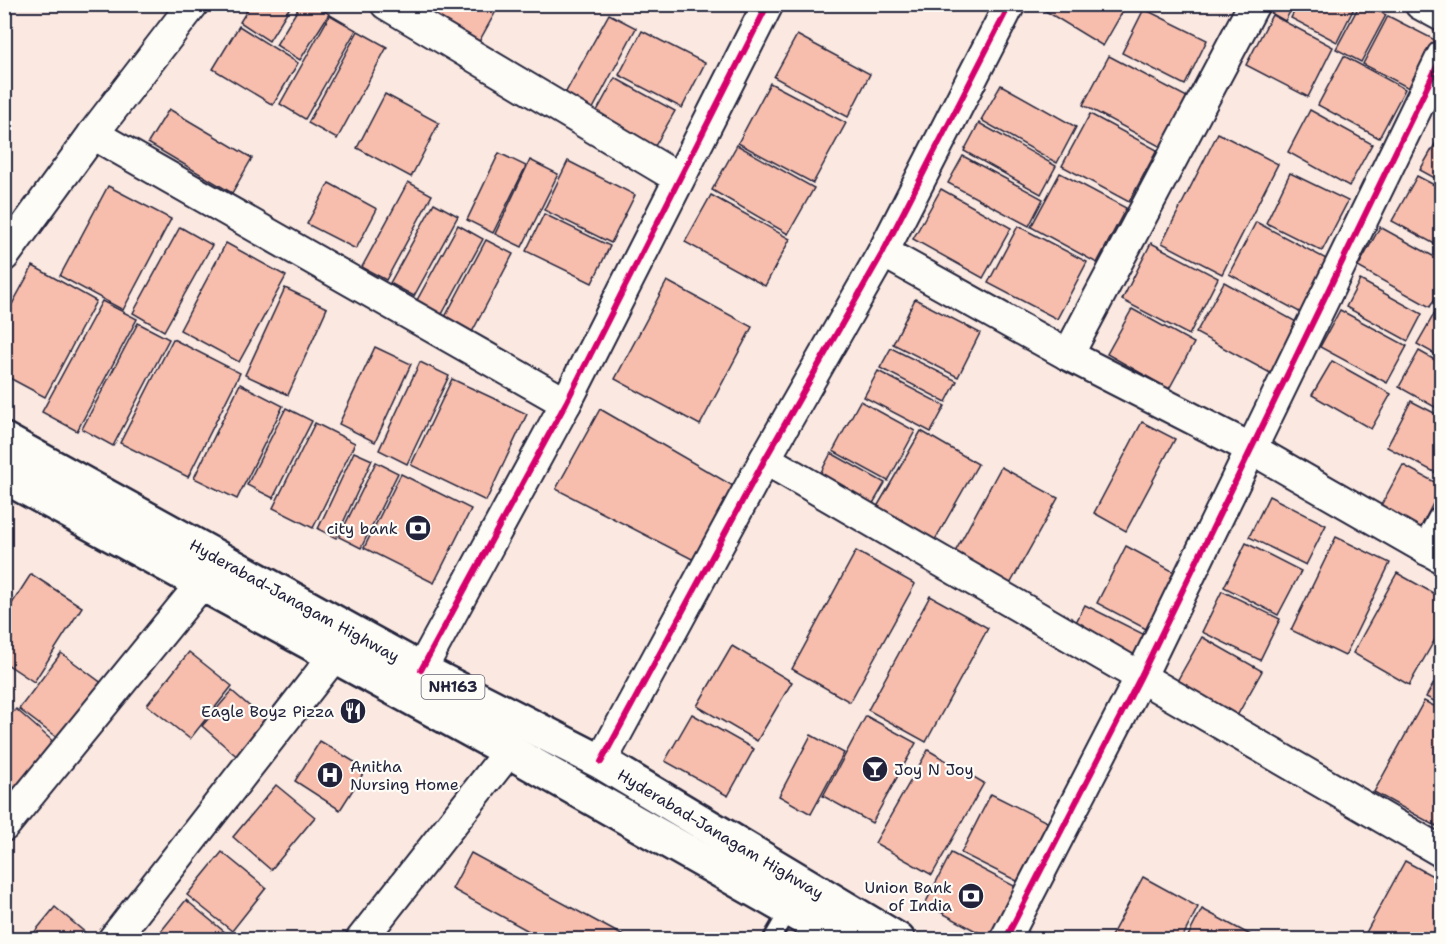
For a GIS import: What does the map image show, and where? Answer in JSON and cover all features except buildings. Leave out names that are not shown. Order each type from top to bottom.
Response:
[{"type":"highway","name":"Hyderabad-Janagam Highway","points":[[4,440],[421,670],[601,762],[898,939]]},
{"type":"highway","name":"Hyderabad-Janagam Highway","points":[[4,476],[509,751],[843,939]]},
{"type":"street","points":[[4,256],[93,134],[193,4]]},
{"type":"street","points":[[386,4],[678,178]]},
{"type":"street","points":[[421,670],[566,404],[678,178],[768,4]]},
{"type":"street","points":[[601,762],[765,459],[883,252],[1010,4]]},
{"type":"street","points":[[1068,355],[1254,4]]},
{"type":"street","points":[[1419,4],[1442,16]]},
{"type":"street","points":[[1005,939],[1140,678],[1442,56]]},
{"type":"street","points":[[93,134],[566,404]]},
{"type":"street","points":[[883,252],[1068,355],[1250,448],[1434,554],[1442,522]]},
{"type":"street","points":[[765,459],[1442,852]]},
{"type":"street","points":[[4,826],[202,583]]},
{"type":"street","points":[[114,939],[334,656]]},
{"type":"street","points":[[361,939],[509,751]]},
{"type":"lane","points":[[771,939],[789,909]]},
{"type":"cycle path","points":[[421,670],[566,403],[768,4]]},
{"type":"cycle path","points":[[601,762],[765,459],[883,252],[1010,4]]},
{"type":"cycle path","points":[[1005,940],[1140,678],[1442,56]]},
{"type":"place","name":"city bank","points":[[418,528]]},
{"type":"place","name":"Eagle Boyz Pizza","points":[[353,711]]},
{"type":"place","name":"Joy N Joy","points":[[875,769]]},
{"type":"place","name":"Anitha Nursing Home","points":[[330,775]]},
{"type":"place","name":"Union Bank of India","points":[[971,896]]}]
